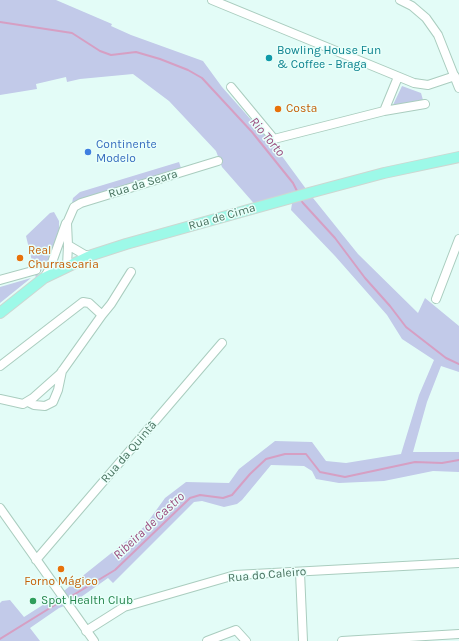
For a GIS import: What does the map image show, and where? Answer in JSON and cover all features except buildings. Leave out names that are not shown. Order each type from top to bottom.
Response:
[{"type":"main road","name":"Rua de Cima","points":[[0,313],[44,278],[66,266],[126,244],[384,173],[459,157]]},
{"type":"street","points":[[212,0],[398,77],[421,85],[455,76]]},
{"type":"street","points":[[400,0],[412,6],[426,18],[438,35],[459,88]]},
{"type":"street","points":[[384,111],[398,77]]},
{"type":"street","points":[[231,87],[274,139],[384,111],[425,104]]},
{"type":"street","name":"Rua da Seara","points":[[67,223],[70,212],[81,202],[218,161]]},
{"type":"street","points":[[66,266],[68,245],[67,223]]},
{"type":"street","points":[[44,278],[50,268],[67,223]]},
{"type":"street","points":[[436,299],[459,239]]},
{"type":"street","points":[[68,245],[85,255],[92,256]]},
{"type":"street","points":[[0,280],[36,270]]},
{"type":"street","points":[[28,402],[62,371],[111,304],[131,272]]},
{"type":"street","points":[[0,366],[83,302],[89,303],[102,315]]},
{"type":"street","name":"Rua da Quintã","points":[[36,560],[222,343]]},
{"type":"street","points":[[0,399],[13,403],[28,402],[34,405],[45,406],[53,402],[58,390],[62,371]]},
{"type":"street","points":[[0,508],[94,641]]},
{"type":"street","name":"Rua do Caleiro","points":[[86,631],[124,607],[235,575],[459,563]]},
{"type":"street","points":[[300,572],[302,641]]},
{"type":"street","points":[[208,641],[236,630],[246,641]]},
{"type":"street","points":[[342,641],[459,634]]},
{"type":"shaded area","points":[[0,0],[56,0],[112,24],[111,26],[131,35],[203,61],[222,87],[276,148],[309,193],[358,254],[418,313],[425,298],[459,326],[459,372],[441,366],[427,402],[413,452],[459,452],[459,472],[433,471],[384,481],[339,483],[316,479],[312,471],[304,466],[271,465],[237,504],[224,507],[202,501],[194,502],[113,583],[108,578],[74,602],[59,608],[30,628],[40,641],[0,641],[0,603],[2,601],[10,600],[24,617],[60,594],[144,527],[165,498],[186,482],[229,483],[239,469],[275,441],[312,442],[326,461],[346,463],[401,454],[419,395],[434,360],[402,339],[387,315],[335,256],[291,210],[293,197],[258,208],[222,167],[216,151],[169,101],[133,74],[80,79],[67,82],[66,77],[36,84],[37,89],[0,95]]},
{"type":"shaded area","points":[[402,86],[421,93],[423,100],[393,105]]},
{"type":"shaded area","points":[[179,162],[181,168],[80,199],[72,203],[73,198],[80,192]]},
{"type":"shaded area","points":[[54,212],[59,221],[59,229],[49,260],[36,278],[26,236],[50,213]]},
{"type":"shaded area","points":[[31,278],[0,303],[0,287]]},
{"type":"waterway","name":"Rio Torto","points":[[0,22],[72,33],[100,51],[111,55],[136,52],[160,59],[188,70],[202,78],[252,132],[293,183],[298,193]]},
{"type":"waterway","name":"Rio Torto","points":[[300,199],[335,238],[365,278],[390,306],[406,327],[446,358],[459,364]]},
{"type":"waterway","name":"Ribeira de Castro","points":[[70,597],[115,570],[190,498],[200,495],[223,498],[232,495],[250,474],[266,459],[285,454],[306,454],[320,472],[345,477],[415,462],[442,463],[459,460]]},
{"type":"waterway","name":"Ribeira de Castro","points":[[0,639],[58,603]]},
{"type":"place","name":"Bowling House Fun & Coffee - Braga","points":[[269,58]]},
{"type":"place","name":"Costa","points":[[278,109]]},
{"type":"place","name":"Continente Modelo","points":[[88,152]]},
{"type":"place","name":"Real Churrascaria","points":[[20,258]]},
{"type":"place","name":"Forno Mágico","points":[[61,569]]},
{"type":"place","name":"Spot Health Club","points":[[33,601]]}]
